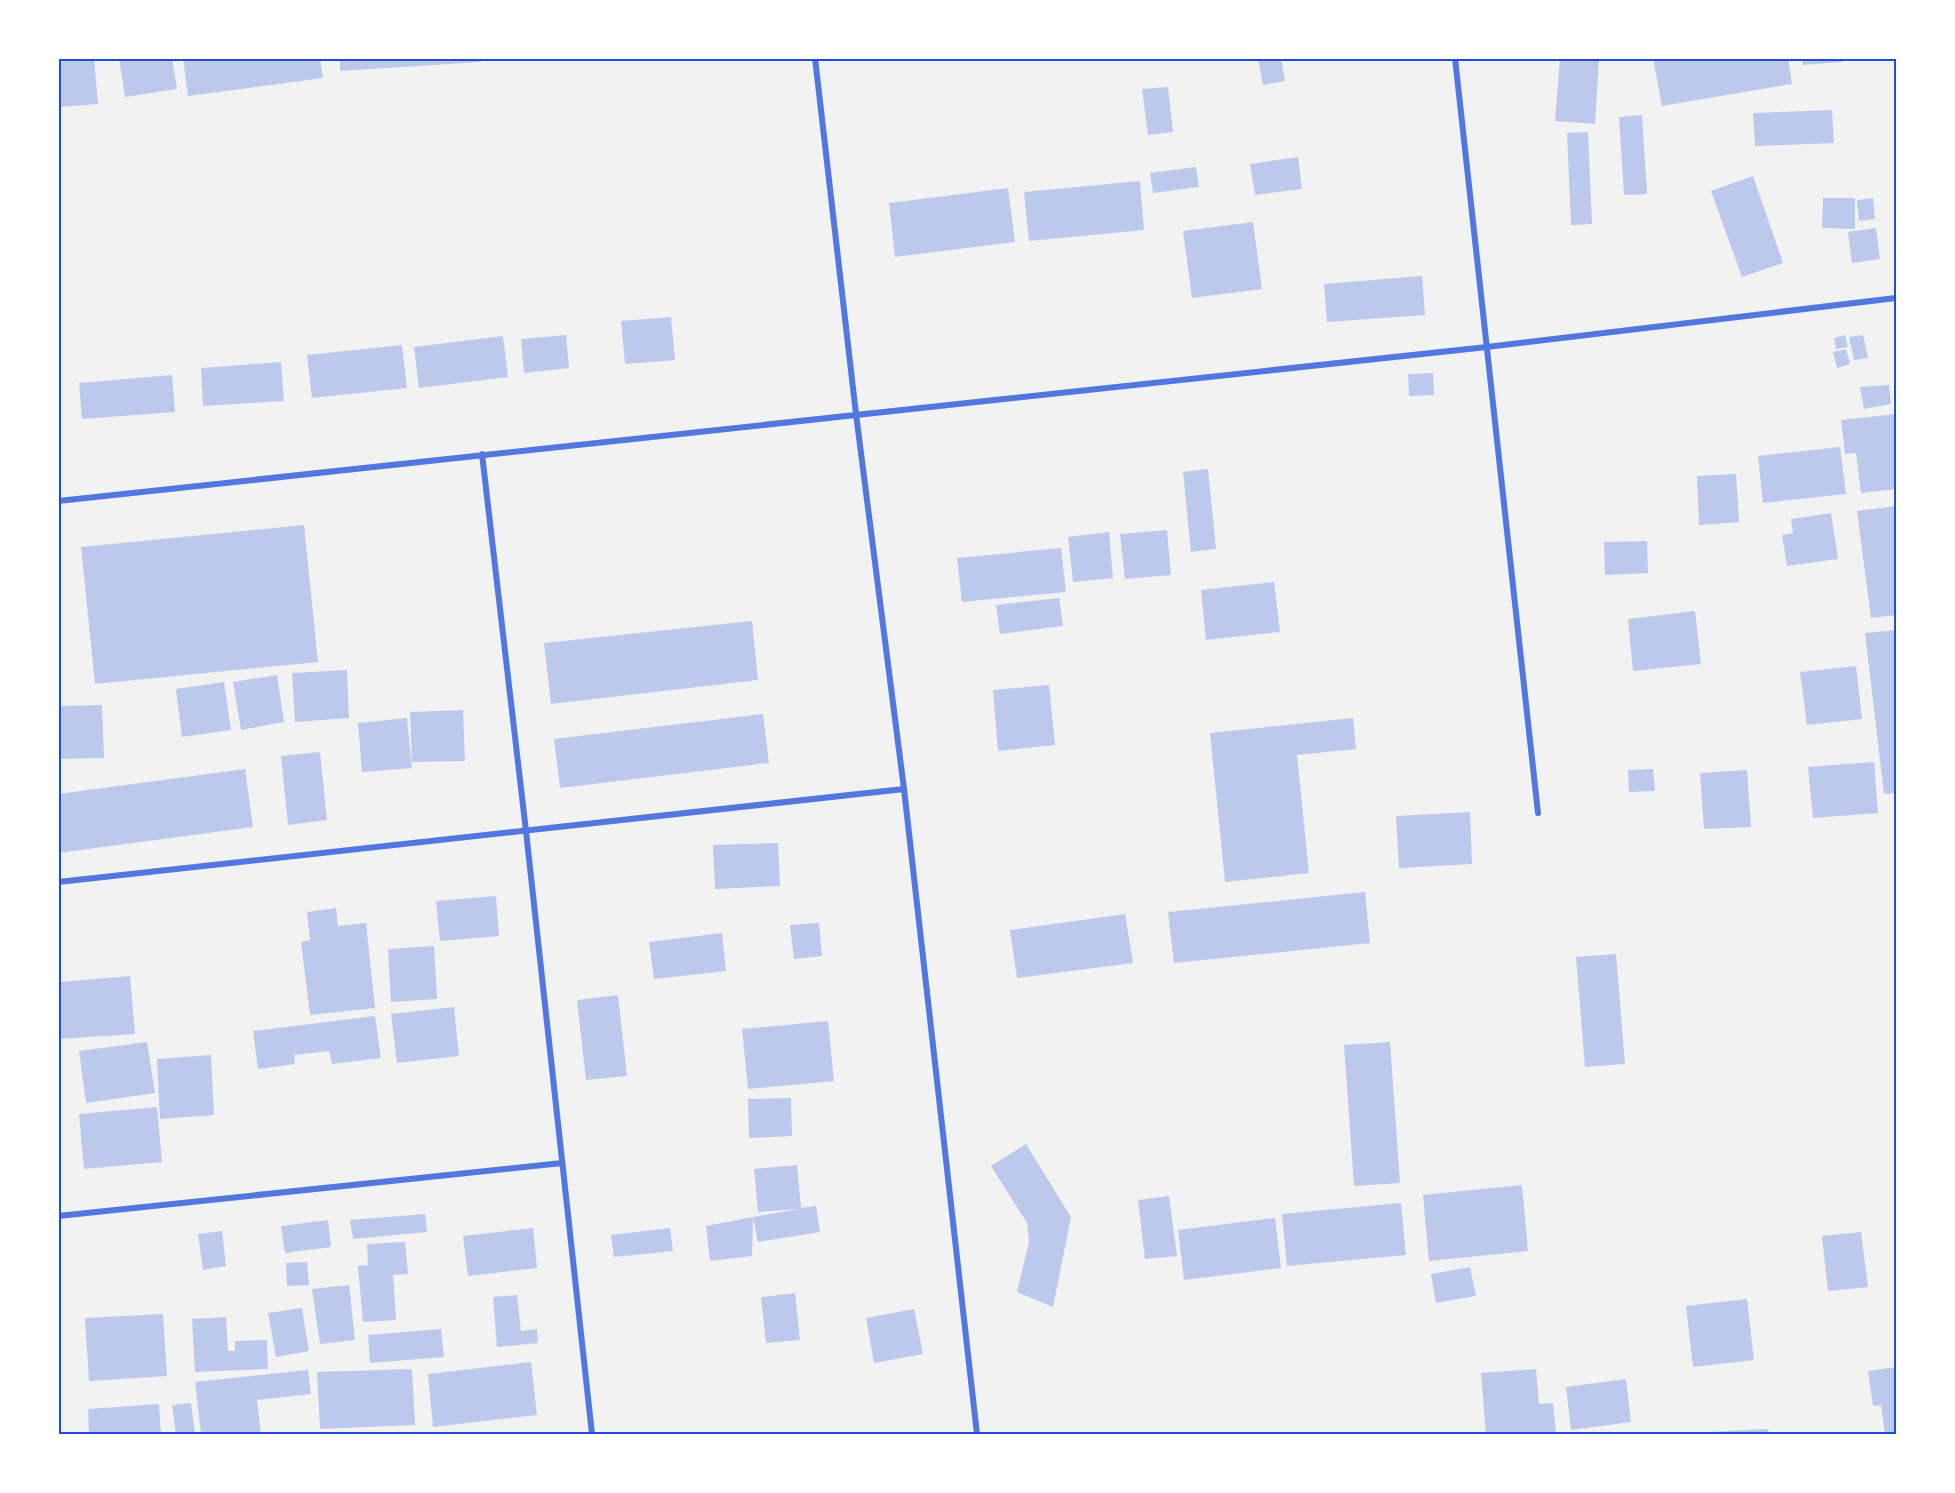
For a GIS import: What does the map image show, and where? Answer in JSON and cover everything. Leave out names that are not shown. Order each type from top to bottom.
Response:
[{"type":"street","points":[[815,58],[855,414],[904,789],[977,1434]]},
{"type":"street","points":[[1455,58],[1538,813]]},
{"type":"street","points":[[58,501],[1487,347],[1896,298]]},
{"type":"street","points":[[482,454],[592,1434]]},
{"type":"street","points":[[58,882],[904,789]]},
{"type":"street","points":[[58,1216],[562,1163]]},
{"type":"building","points":[[94,58],[98,104],[58,107],[58,60]]},
{"type":"building","points":[[119,58],[172,58],[177,89],[125,97]]},
{"type":"building","points":[[183,58],[320,58],[323,78],[188,96]]},
{"type":"building","points":[[340,58],[481,58],[481,62],[340,71]]},
{"type":"building","points":[[1258,58],[1281,58],[1285,81],[1263,85]]},
{"type":"building","points":[[1560,58],[1599,58],[1595,124],[1555,121]]},
{"type":"building","points":[[1653,58],[1788,58],[1792,84],[1662,106]]},
{"type":"building","points":[[1802,58],[1842,58],[1842,62],[1803,65]]},
{"type":"building","points":[[1168,87],[1173,132],[1148,135],[1142,89]]},
{"type":"building","points":[[1832,110],[1834,143],[1755,146],[1753,113]]},
{"type":"building","points":[[1642,115],[1647,194],[1624,195],[1619,117]]},
{"type":"building","points":[[1588,132],[1592,224],[1571,225],[1567,133]]},
{"type":"building","points":[[1298,157],[1302,189],[1255,195],[1250,164]]},
{"type":"building","points":[[1196,167],[1199,187],[1153,193],[1150,173]]},
{"type":"building","points":[[1753,176],[1783,263],[1742,277],[1711,191]]},
{"type":"building","points":[[1140,181],[1144,230],[1029,241],[1024,192]]},
{"type":"building","points":[[1008,188],[1015,242],[895,257],[889,203]]},
{"type":"building","points":[[1823,198],[1855,198],[1855,229],[1822,228]]},
{"type":"building","points":[[1873,198],[1875,219],[1859,221],[1857,200]]},
{"type":"building","points":[[1253,222],[1262,289],[1192,298],[1183,231]]},
{"type":"building","points":[[1876,228],[1880,259],[1852,263],[1848,232]]},
{"type":"building","points":[[1422,276],[1425,315],[1327,322],[1324,284]]},
{"type":"building","points":[[671,317],[675,360],[625,364],[621,321]]},
{"type":"building","points":[[566,335],[569,368],[524,373],[521,339]]},
{"type":"building","points":[[1845,335],[1848,347],[1836,349],[1834,338]]},
{"type":"building","points":[[1863,335],[1868,358],[1854,360],[1849,337]]},
{"type":"building","points":[[503,336],[508,377],[419,388],[414,347]]},
{"type":"building","points":[[402,345],[407,388],[312,398],[307,355]]},
{"type":"building","points":[[1846,349],[1850,364],[1837,368],[1833,352]]},
{"type":"building","points":[[281,362],[284,401],[203,406],[201,368]]},
{"type":"building","points":[[1433,373],[1434,395],[1409,396],[1408,374]]},
{"type":"building","points":[[172,375],[175,412],[82,419],[79,383]]},
{"type":"building","points":[[1889,385],[1891,404],[1864,409],[1860,387]]},
{"type":"building","points":[[1896,414],[1896,489],[1861,493],[1856,453],[1845,454],[1841,420]]},
{"type":"building","points":[[1840,447],[1846,494],[1763,503],[1758,456]]},
{"type":"building","points":[[1208,469],[1216,549],[1191,552],[1183,472]]},
{"type":"building","points":[[1736,474],[1739,522],[1699,525],[1697,476]]},
{"type":"building","points":[[1896,506],[1896,615],[1871,618],[1857,511]]},
{"type":"building","points":[[1831,513],[1838,559],[1787,566],[1782,535],[1793,533],[1791,519]]},
{"type":"building","points":[[304,525],[318,662],[95,684],[81,547]]},
{"type":"building","points":[[1167,530],[1171,575],[1125,579],[1120,534]]},
{"type":"building","points":[[1109,532],[1113,578],[1073,582],[1068,537]]},
{"type":"building","points":[[1647,541],[1648,573],[1605,575],[1604,542]]},
{"type":"building","points":[[1061,548],[1066,592],[962,602],[957,558]]},
{"type":"building","points":[[1274,582],[1280,632],[1206,640],[1201,590]]},
{"type":"building","points":[[1059,598],[1063,626],[1000,634],[996,605]]},
{"type":"building","points":[[1695,611],[1701,664],[1633,671],[1628,619]]},
{"type":"building","points":[[752,621],[758,680],[551,704],[544,643]]},
{"type":"building","points":[[1896,630],[1896,793],[1884,794],[1865,633]]},
{"type":"building","points":[[1856,666],[1862,719],[1807,725],[1800,672]]},
{"type":"building","points":[[347,670],[349,718],[295,722],[292,673]]},
{"type":"building","points":[[277,675],[284,722],[241,730],[233,682]]},
{"type":"building","points":[[224,682],[231,730],[182,737],[176,689]]},
{"type":"building","points":[[1049,685],[1055,745],[998,751],[993,690]]},
{"type":"building","points":[[102,705],[104,758],[58,759],[58,706]]},
{"type":"building","points":[[463,710],[465,761],[412,762],[410,712]]},
{"type":"building","points":[[763,714],[769,763],[560,788],[554,739]]},
{"type":"building","points":[[407,718],[412,768],[362,772],[358,723]]},
{"type":"building","points":[[1353,718],[1356,749],[1297,755],[1309,873],[1225,882],[1210,733]]},
{"type":"building","points":[[320,752],[327,820],[288,825],[281,756]]},
{"type":"building","points":[[1874,762],[1878,813],[1813,818],[1808,767]]},
{"type":"building","points":[[245,769],[253,827],[58,853],[58,794]]},
{"type":"building","points":[[1653,769],[1655,791],[1629,792],[1628,770]]},
{"type":"building","points":[[1747,770],[1751,827],[1704,829],[1700,773]]},
{"type":"building","points":[[1470,812],[1472,864],[1399,868],[1396,816]]},
{"type":"building","points":[[778,843],[780,886],[715,889],[713,845]]},
{"type":"building","points":[[1365,892],[1370,943],[1174,963],[1168,912]]},
{"type":"building","points":[[496,896],[499,936],[440,941],[436,901]]},
{"type":"building","points":[[336,908],[338,926],[366,923],[375,1008],[310,1015],[301,942],[310,940],[307,912]]},
{"type":"building","points":[[1125,914],[1133,963],[1017,978],[1010,930]]},
{"type":"building","points":[[819,923],[822,956],[794,959],[790,925]]},
{"type":"building","points":[[722,933],[726,971],[654,979],[649,942]]},
{"type":"building","points":[[434,946],[437,999],[391,1002],[388,949]]},
{"type":"building","points":[[1616,954],[1625,1064],[1585,1067],[1576,957]]},
{"type":"building","points":[[130,976],[135,1034],[58,1039],[58,982]]},
{"type":"building","points":[[618,995],[627,1076],[586,1080],[577,1000]]},
{"type":"building","points":[[454,1007],[459,1056],[397,1063],[391,1014]]},
{"type":"building","points":[[375,1016],[381,1058],[332,1064],[329,1051],[294,1055],[295,1064],[258,1069],[253,1031]]},
{"type":"building","points":[[828,1021],[834,1081],[748,1089],[742,1029]]},
{"type":"building","points":[[147,1042],[155,1093],[86,1103],[79,1051]]},
{"type":"building","points":[[1390,1042],[1400,1183],[1354,1186],[1344,1045]]},
{"type":"building","points":[[211,1055],[214,1115],[160,1119],[157,1059]]},
{"type":"building","points":[[791,1098],[792,1136],[749,1138],[748,1099]]},
{"type":"building","points":[[157,1107],[162,1162],[84,1169],[79,1114]]},
{"type":"building","points":[[1026,1144],[1071,1217],[1053,1307],[1017,1292],[1029,1242],[1027,1223],[991,1166]]},
{"type":"building","points":[[797,1165],[801,1208],[816,1206],[820,1232],[758,1242],[753,1217],[798,1209],[758,1212],[754,1169]]},
{"type":"building","points":[[1522,1185],[1528,1251],[1429,1261],[1423,1195]]},
{"type":"building","points":[[1169,1196],[1177,1256],[1145,1259],[1138,1200]]},
{"type":"building","points":[[1401,1203],[1406,1255],[1287,1266],[1282,1214]]},
{"type":"building","points":[[425,1214],[427,1232],[353,1239],[350,1220]]},
{"type":"building","points":[[753,1217],[752,1256],[710,1261],[706,1226]]},
{"type":"building","points":[[1275,1218],[1281,1268],[1184,1280],[1178,1230]]},
{"type":"building","points":[[328,1220],[331,1247],[285,1253],[281,1226]]},
{"type":"building","points":[[533,1228],[537,1268],[468,1276],[463,1236]]},
{"type":"building","points":[[670,1228],[673,1251],[614,1257],[611,1235]]},
{"type":"building","points":[[222,1231],[226,1266],[203,1270],[198,1234]]},
{"type":"building","points":[[1861,1232],[1868,1287],[1828,1291],[1822,1236]]},
{"type":"building","points":[[405,1242],[408,1274],[393,1275],[396,1320],[363,1322],[358,1266],[368,1265],[367,1244]]},
{"type":"building","points":[[307,1262],[309,1285],[287,1286],[286,1263]]},
{"type":"building","points":[[1470,1267],[1476,1296],[1436,1303],[1431,1274]]},
{"type":"building","points":[[349,1285],[355,1340],[320,1344],[312,1289]]},
{"type":"building","points":[[795,1293],[800,1340],[766,1343],[761,1297]]},
{"type":"building","points":[[517,1295],[521,1331],[537,1329],[538,1343],[497,1347],[493,1297]]},
{"type":"building","points":[[1747,1299],[1754,1360],[1693,1367],[1686,1306]]},
{"type":"building","points":[[302,1308],[309,1351],[276,1357],[268,1313]]},
{"type":"building","points":[[914,1309],[923,1354],[874,1363],[866,1318]]},
{"type":"building","points":[[163,1314],[167,1376],[89,1381],[85,1318]]},
{"type":"building","points":[[226,1317],[228,1351],[235,1351],[235,1341],[267,1340],[268,1369],[195,1372],[192,1319]]},
{"type":"building","points":[[441,1329],[444,1357],[370,1363],[368,1335]]},
{"type":"building","points":[[531,1362],[537,1415],[433,1427],[428,1374]]},
{"type":"building","points":[[1896,1367],[1896,1434],[1885,1434],[1881,1405],[1873,1406],[1868,1371]]},
{"type":"building","points":[[412,1369],[415,1425],[320,1429],[317,1372]]},
{"type":"building","points":[[1536,1369],[1539,1404],[1553,1403],[1556,1434],[1486,1434],[1481,1373]]},
{"type":"building","points":[[308,1370],[311,1394],[257,1400],[261,1434],[201,1434],[195,1382]]},
{"type":"building","points":[[1626,1379],[1631,1422],[1571,1430],[1566,1387]]},
{"type":"building","points":[[191,1403],[195,1434],[176,1434],[172,1405]]},
{"type":"building","points":[[159,1404],[161,1434],[89,1434],[88,1409]]},
{"type":"building","points":[[1768,1429],[1769,1434],[1707,1434],[1707,1432]]}]
